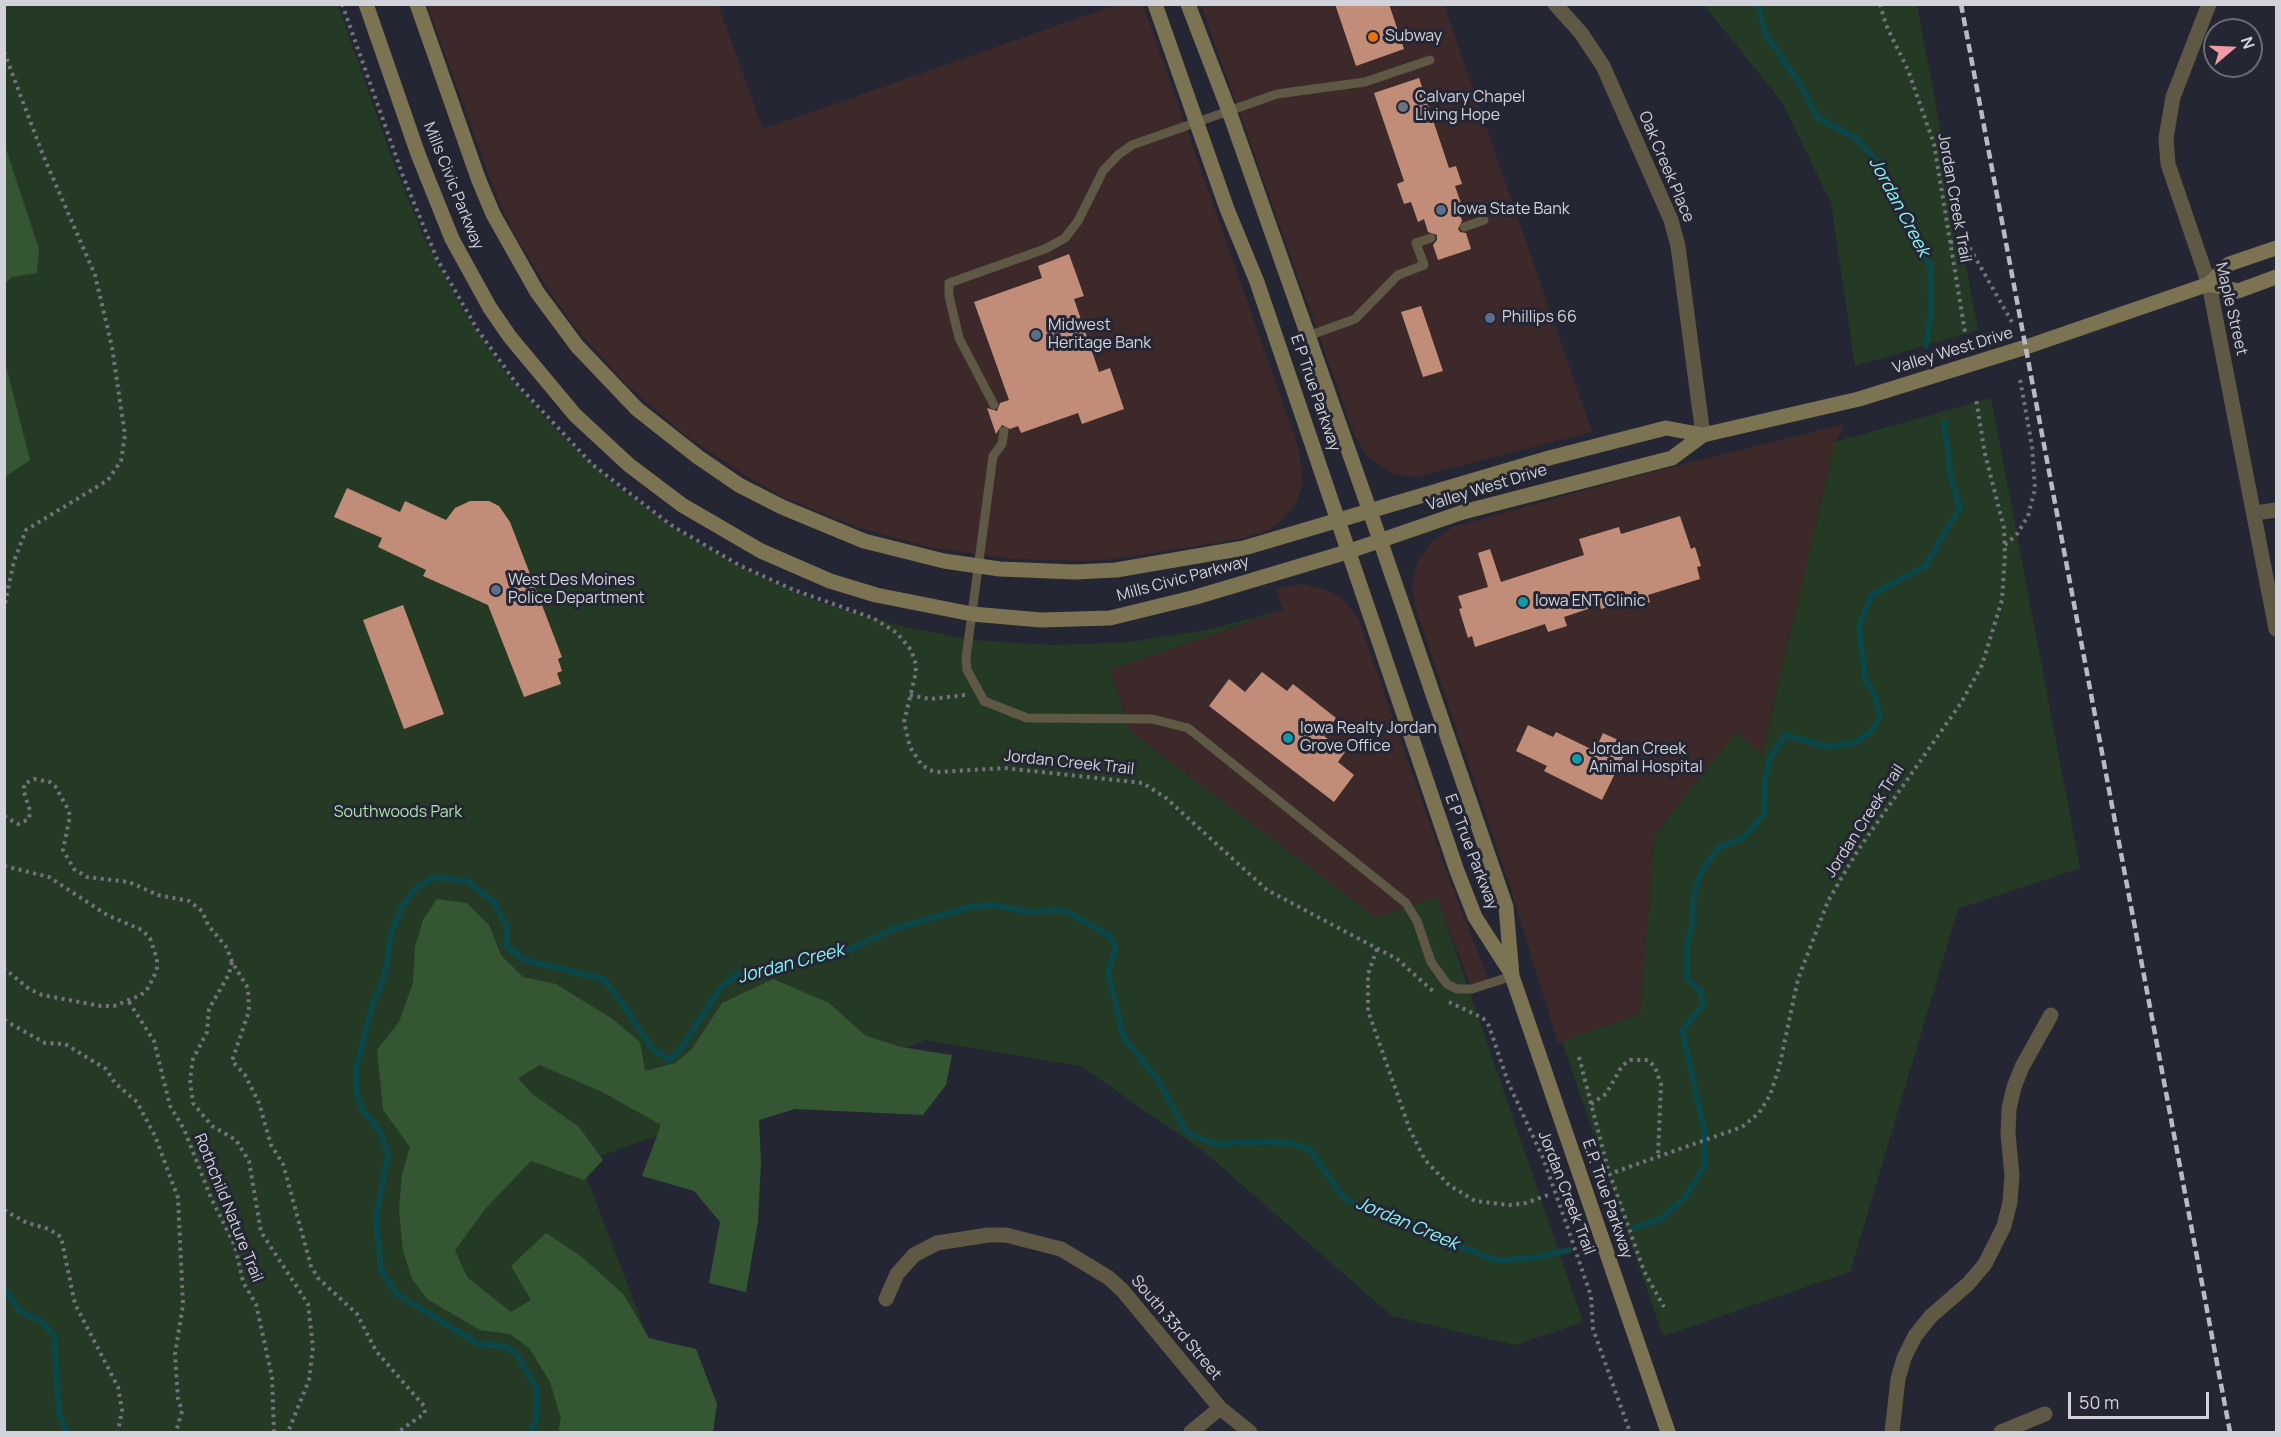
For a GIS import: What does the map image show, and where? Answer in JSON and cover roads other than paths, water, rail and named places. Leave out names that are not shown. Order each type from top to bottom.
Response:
[{"type":"main road","name":"Mills Civic Parkway","points":[[366,4],[418,154],[452,239],[503,327],[540,376],[574,415],[629,465],[681,505],[761,551],[830,580],[876,595],[972,614],[1041,620],[1110,618],[1196,597],[1347,552]]},
{"type":"main road","name":"Mills Civic Parkway","points":[[417,4],[478,178],[510,248],[550,310],[609,382],[659,428],[739,485],[782,507],[864,542],[900,552],[976,566],[1033,572],[1116,570],[1244,548],[1340,521]]},
{"type":"main road","name":"E P True Parkway","points":[[1155,4],[1196,122],[1257,282],[1457,871],[1475,916],[1512,976]]},
{"type":"main road","name":"E P True Parkway","points":[[1188,4],[1229,111],[1506,907],[1512,976]]},
{"type":"main road","name":"Valley West Drive","points":[[1347,552],[1463,512],[1672,458],[1703,435],[1859,399],[1926,379],[2210,284],[2229,264],[2277,248]]},
{"type":"main road","points":[[2210,284],[2238,291],[2277,277]]},
{"type":"main road","name":"Valley West Drive","points":[[1340,521],[1549,458],[1666,428],[1703,435]]},
{"type":"main road","name":"E.P. True Parkway","points":[[1512,976],[1668,1432]]},
{"type":"street","name":"Oak Creek Place","points":[[1555,4],[1581,33],[1603,66],[1671,220],[1678,246],[1703,435]]},
{"type":"street","name":"Maple Street","points":[[2209,4],[2173,97],[2166,138],[2168,164],[2210,284],[2277,629]]},
{"type":"street","points":[[2255,513],[2277,510]]},
{"type":"street","points":[[1892,1432],[1898,1379],[1904,1358],[1915,1335],[1931,1316],[1968,1284],[1985,1264],[2004,1226],[2010,1202],[2012,1175],[2008,1109],[2013,1087],[2050,1015]]},
{"type":"street","name":"South 33rd Street","points":[[886,1299],[897,1274],[915,1255],[937,1243],[988,1235],[1006,1235],[1061,1248],[1086,1262],[1123,1291],[1220,1408],[1250,1432]]},
{"type":"street","points":[[1191,1432],[1220,1408]]},
{"type":"street","points":[[2001,1432],[2045,1414]]},
{"type":"lane","points":[[994,405],[959,338],[949,296],[949,283],[1045,249],[1065,238],[1078,221],[1103,171],[1118,155],[1132,146],[1277,94],[1365,82],[1430,60]]},
{"type":"lane","points":[[1464,227],[1484,220]]},
{"type":"lane","points":[[1308,336],[1355,319],[1398,275],[1424,265],[1416,243],[1431,238]]},
{"type":"lane","points":[[1004,431],[1002,444],[993,456],[976,566],[966,658],[967,670],[979,693],[991,705],[1018,717],[1152,719],[1188,728],[1406,903],[1417,921],[1431,962],[1447,984],[1457,989],[1472,989],[1512,976]]},
{"type":"waterway","name":"Jordan Creek","points":[[1758,4],[1765,33],[1800,84],[1818,118],[1855,137],[1878,161],[1904,217],[1915,231],[1920,248],[1930,266],[1931,313],[1926,346]]},
{"type":"waterway","name":"Jordan Creek","points":[[1634,1228],[1660,1219],[1684,1199],[1704,1167],[1704,1129],[1682,1030],[1703,1005],[1701,991],[1687,979],[1687,943],[1692,926],[1694,892],[1702,870],[1718,848],[1744,837],[1764,814],[1765,780],[1770,757],[1785,735],[1827,747],[1854,743],[1872,731],[1880,716],[1874,694],[1865,679],[1859,626],[1871,595],[1925,566],[1960,507],[1951,479],[1944,422]]},
{"type":"waterway","name":"Jordan Creek","points":[[531,1432],[536,1421],[536,1388],[516,1353],[503,1346],[478,1344],[396,1293],[381,1270],[376,1217],[388,1154],[379,1130],[362,1109],[357,1093],[356,1069],[371,1009],[386,970],[391,932],[402,907],[416,888],[435,877],[467,881],[493,901],[507,926],[507,947],[525,960],[603,979],[652,1048],[669,1060],[680,1050],[721,987],[738,974],[851,949],[893,929],[970,907],[992,905],[1031,912],[1064,910],[1109,935],[1116,947],[1108,972],[1124,1038],[1159,1081],[1186,1132],[1217,1145],[1239,1142],[1291,1143],[1310,1150],[1344,1198],[1377,1215],[1498,1261],[1538,1257],[1569,1250]]},
{"type":"waterway","points":[[4,1289],[20,1311],[42,1322],[54,1336],[59,1414],[67,1432]]},
{"type":"railway","points":[[1961,4],[2230,1432]]},
{"type":"place","name":"Subway","points":[[1373,37]]},
{"type":"place","name":"Calvary Chapel Living Hope","points":[[1403,107]]},
{"type":"place","name":"Iowa State Bank","points":[[1441,210]]},
{"type":"place","name":"Phillips 66","points":[[1490,318]]},
{"type":"place","name":"Midwest Heritage Bank","points":[[1036,335]]},
{"type":"place","name":"West Des Moines Police Department","points":[[496,590]]},
{"type":"place","name":"Iowa ENT Clinic","points":[[1523,602]]},
{"type":"place","name":"Iowa Realty Jordan Grove Office","points":[[1288,738]]},
{"type":"place","name":"Jordan Creek Animal Hospital","points":[[1577,759]]},
{"type":"park label","name":"Southwoods Park","points":[[398,813]]}]
